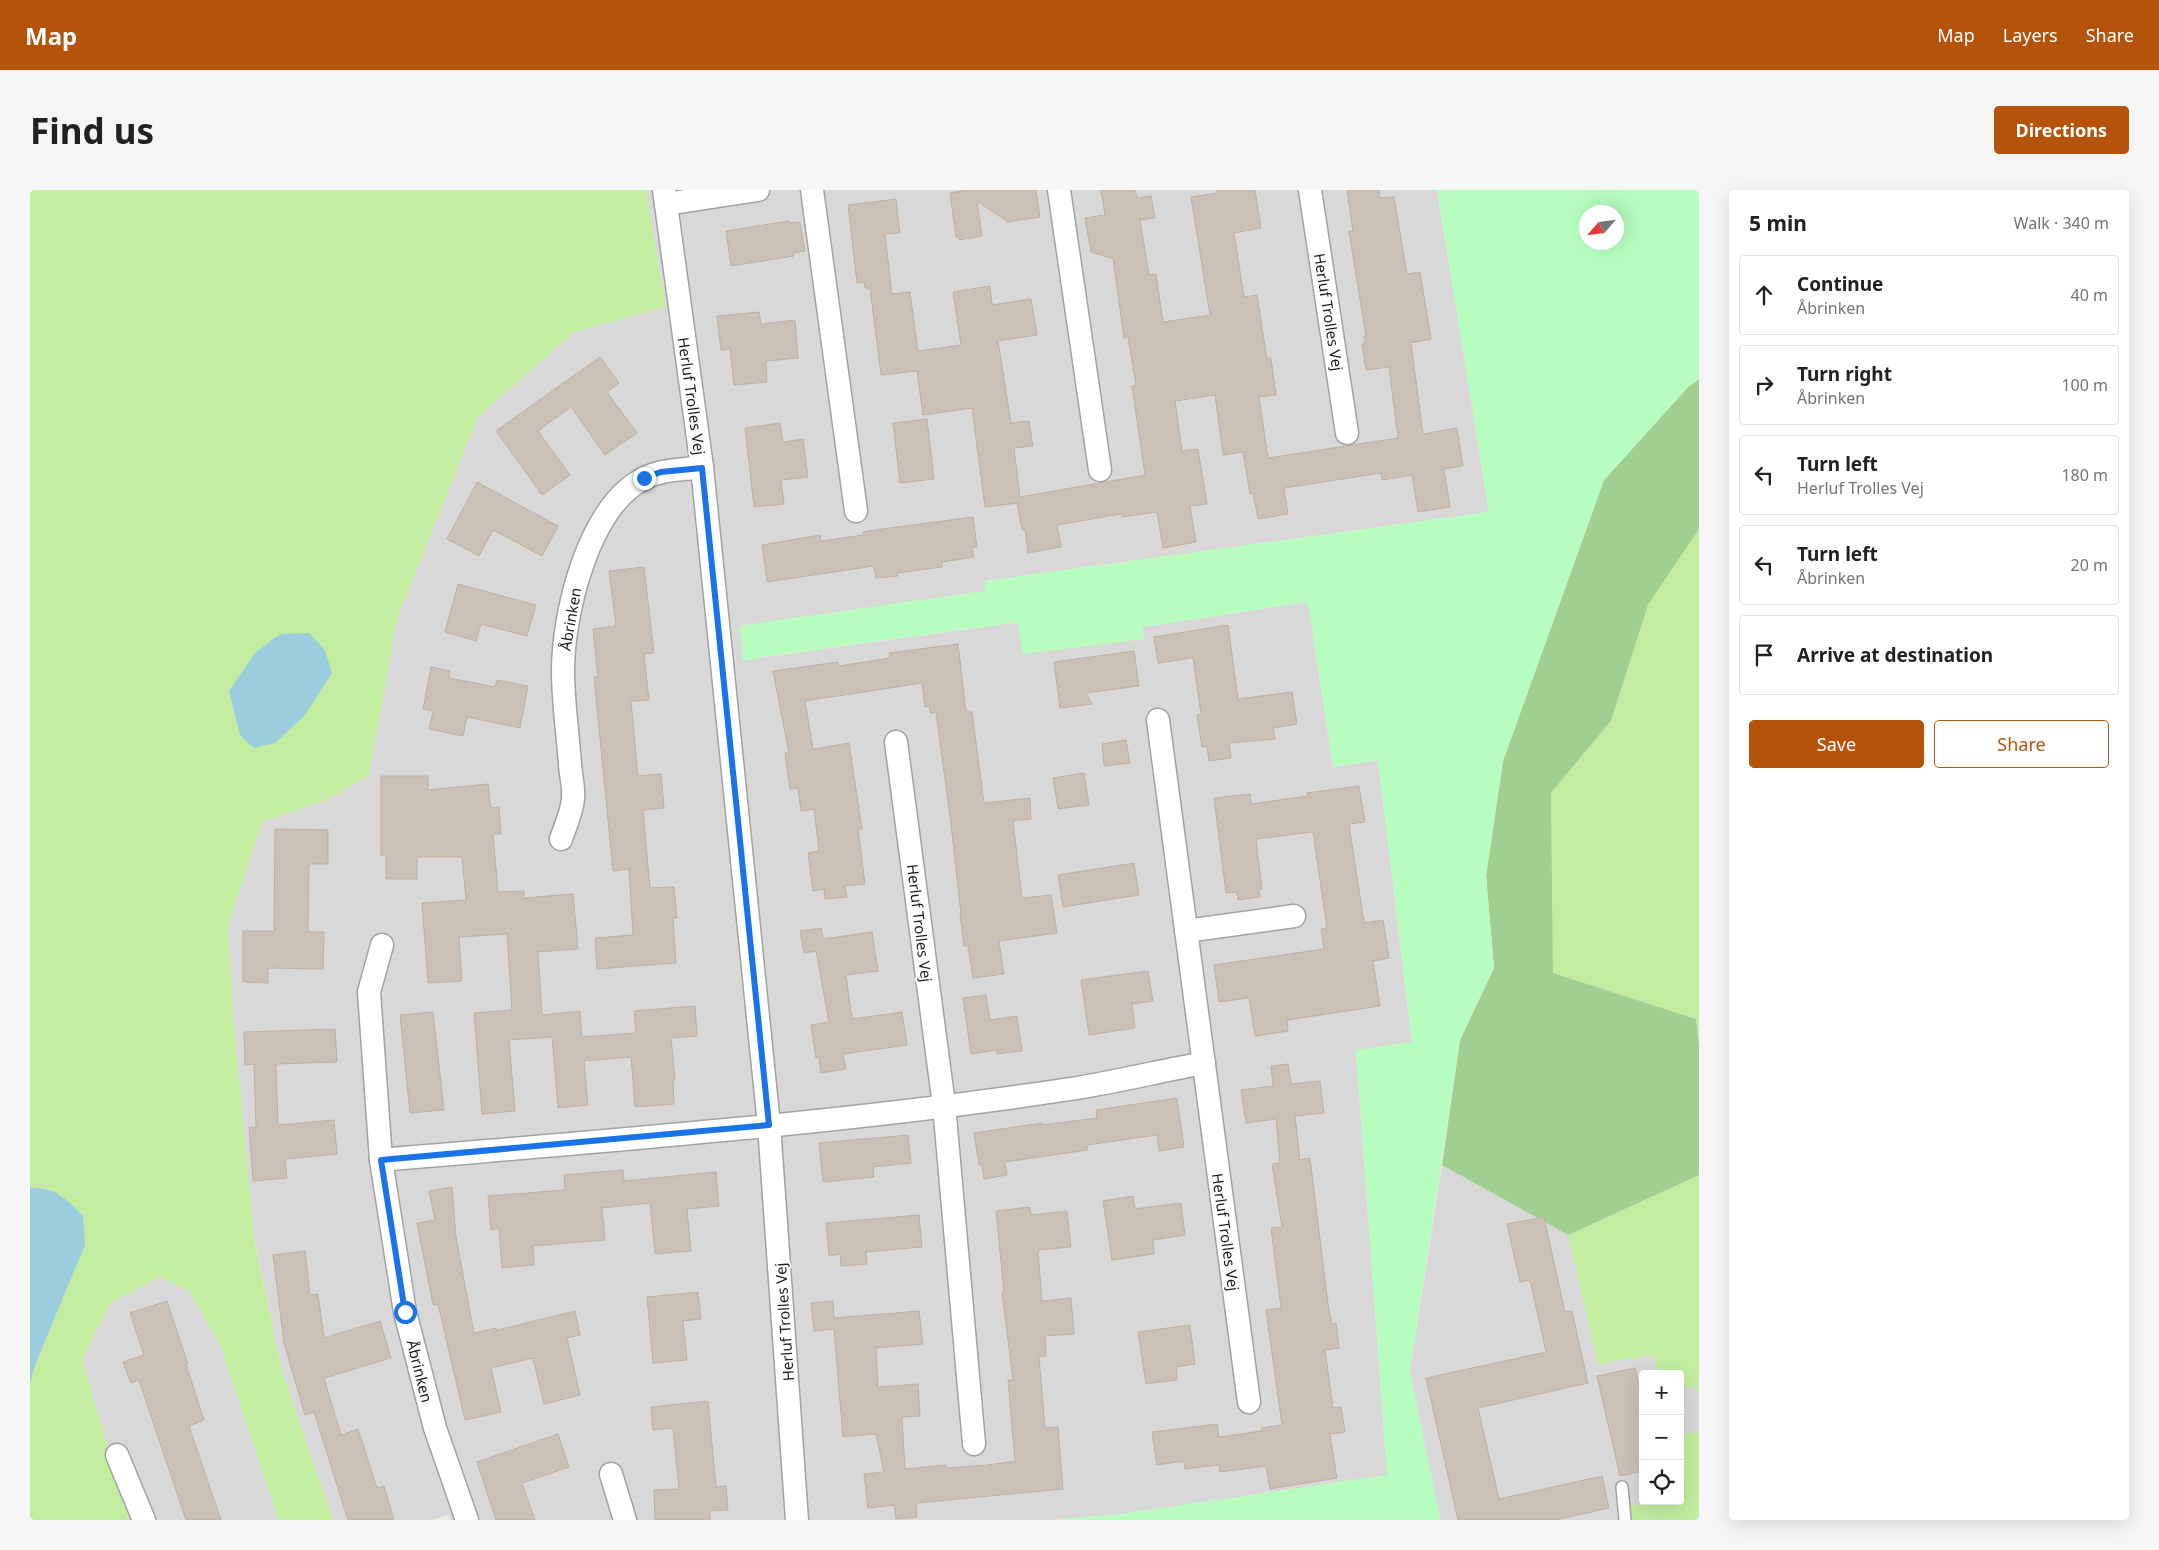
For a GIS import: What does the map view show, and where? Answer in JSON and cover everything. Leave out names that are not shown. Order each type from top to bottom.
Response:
[{"type":"street","name":"Herluf Trolles Vej","points":[[758,190],[665,197],[702,468],[769,1125],[797,1520]]},
{"type":"street","points":[[812,190],[856,511]]},
{"type":"street","points":[[1059,190],[1100,470]]},
{"type":"street","name":"Herluf Trolles Vej","points":[[1310,190],[1347,433]]},
{"type":"street","name":"Åbrinken","points":[[561,839],[573,800],[563,672],[564,643],[570,607],[579,573],[602,521],[630,487],[644,478],[661,472],[702,468]]},
{"type":"street","name":"Herluf Trolles Vej","points":[[1158,720],[1249,1402]]},
{"type":"street","name":"Herluf Trolles Vej","points":[[896,742],[944,1105],[974,1444]]},
{"type":"street","points":[[1186,931],[1294,916]]},
{"type":"street","name":"Åbrinken","points":[[382,945],[369,992],[381,1160],[405,1312],[435,1428],[467,1520]]},
{"type":"street","points":[[381,1160],[769,1125],[944,1105],[1078,1087],[1204,1062]]},
{"type":"street","points":[[117,1456],[144,1520]]},
{"type":"street","points":[[611,1474],[625,1520]]},
{"type":"lane","points":[[1622,1488],[1625,1520]]},
{"type":"shaded area","points":[[646,190],[1437,190],[1489,512],[985,581],[986,591],[740,626],[743,660],[1019,622],[1023,653],[1144,639],[1142,627],[1308,602],[1333,767],[1378,760],[1412,1043],[1356,1051],[1387,1475],[1122,1514],[1053,1520],[451,1520],[448,1515],[433,1520],[333,1520],[282,1371],[253,1232],[234,1026],[228,926],[262,822],[326,800],[369,776],[397,619],[477,417],[574,332],[666,306]]},
{"type":"shaded area","points":[[1442,1165],[1568,1235],[1699,1175],[1699,1520],[1440,1520],[1410,1371]]},
{"type":"shaded area","points":[[160,1277],[189,1291],[220,1345],[279,1520],[129,1520],[82,1359],[110,1303]]},
{"type":"green space","points":[[30,190],[646,190],[666,307],[574,332],[478,417],[397,619],[369,776],[326,800],[262,822],[228,926],[234,1026],[255,1244],[282,1371],[333,1520],[279,1520],[220,1345],[189,1291],[160,1277],[110,1303],[82,1359],[129,1520],[30,1520]]},
{"type":"green space","points":[[1437,190],[1699,190],[1699,379],[1689,386],[1604,480],[1503,761],[1486,876],[1494,968],[1460,1040],[1410,1371],[1440,1520],[1053,1520],[1122,1514],[1387,1475],[1356,1050],[1412,1042],[1378,760],[1333,767],[1308,602],[1142,627],[1144,639],[1023,654],[1018,622],[743,660],[740,626],[985,591],[985,581],[1489,512]]},
{"type":"green space","points":[[1699,379],[1699,529],[1648,605],[1611,721],[1551,793],[1553,973],[1696,1019],[1699,1046],[1699,1175],[1568,1235],[1442,1165],[1460,1040],[1494,968],[1486,876],[1503,761],[1604,480],[1689,386]]},
{"type":"green space","points":[[1699,529],[1699,1046],[1696,1019],[1553,973],[1551,793],[1611,721],[1648,605]]},
{"type":"green space","points":[[1699,1175],[1699,1396],[1696,1387],[1684,1389],[1684,1370],[1658,1370],[1654,1355],[1598,1364],[1568,1235]]},
{"type":"green space","points":[[1699,1431],[1699,1520],[1631,1520],[1630,1506],[1639,1504],[1684,1505],[1684,1434]]},
{"type":"water","points":[[309,633],[325,650],[332,673],[305,715],[275,743],[254,748],[240,735],[229,691],[255,653],[280,634]]},
{"type":"water","points":[[30,1188],[39,1188],[60,1195],[83,1216],[85,1245],[35,1365],[30,1383]]},
{"type":"building","points":[[961,190],[1036,190],[1040,217],[1008,222],[977,201],[982,236],[959,240],[959,237],[956,237],[950,193],[963,191]]},
{"type":"building","points":[[1101,190],[1135,190],[1137,198],[1151,196],[1155,218],[1140,220],[1149,275],[1156,274],[1163,322],[1210,315],[1191,197],[1218,193],[1217,190],[1255,190],[1261,228],[1234,233],[1244,297],[1257,295],[1267,359],[1271,358],[1276,395],[1259,397],[1268,458],[1398,438],[1389,367],[1366,370],[1362,344],[1365,343],[1364,336],[1366,336],[1349,231],[1353,231],[1347,190],[1379,190],[1380,198],[1394,197],[1407,274],[1420,272],[1431,339],[1411,343],[1423,434],[1457,428],[1463,466],[1444,469],[1450,507],[1418,512],[1412,475],[1382,480],[1381,473],[1284,488],[1288,514],[1258,519],[1253,493],[1250,494],[1243,452],[1223,455],[1215,395],[1175,401],[1182,451],[1198,449],[1207,504],[1190,506],[1196,542],[1163,548],[1157,512],[1122,517],[1121,514],[1057,525],[1061,547],[1028,553],[1025,530],[1022,530],[1017,503],[985,507],[972,408],[923,415],[917,371],[881,375],[870,288],[865,288],[864,282],[857,283],[848,205],[896,199],[900,233],[885,234],[892,294],[910,292],[918,351],[961,345],[953,292],[990,286],[992,305],[1031,299],[1037,335],[998,341],[1011,423],[1029,421],[1033,446],[1014,448],[1020,497],[1145,475],[1132,386],[1136,385],[1128,337],[1124,338],[1113,259],[1091,252],[1085,218],[1105,215]]},
{"type":"building","points":[[789,221],[789,223],[800,222],[805,251],[794,253],[794,256],[731,266],[726,231]]},
{"type":"building","points":[[759,312],[761,324],[795,320],[798,358],[766,361],[767,382],[734,385],[730,349],[721,350],[717,316]]},
{"type":"building","points":[[600,357],[619,383],[607,392],[637,433],[605,455],[571,407],[538,431],[570,475],[542,495],[496,431]]},
{"type":"building","points":[[927,419],[934,479],[900,483],[893,423]]},
{"type":"building","points":[[780,423],[783,442],[803,439],[808,477],[781,480],[784,504],[754,507],[745,428]]},
{"type":"building","points":[[477,482],[558,526],[542,556],[493,530],[479,556],[447,539]]},
{"type":"building","points":[[973,517],[977,547],[972,548],[974,557],[942,562],[942,567],[897,573],[898,576],[876,578],[874,566],[767,582],[762,545],[820,535],[821,541],[864,535],[863,532],[882,529]]},
{"type":"building","points":[[644,567],[654,653],[644,654],[649,700],[631,701],[638,776],[661,774],[664,808],[643,810],[650,888],[674,887],[677,918],[673,919],[676,963],[597,969],[595,938],[633,935],[629,869],[613,871],[594,677],[598,677],[593,629],[616,626],[609,571]]},
{"type":"building","points":[[458,584],[536,605],[527,636],[481,624],[476,641],[445,632]]},
{"type":"building","points":[[1228,625],[1238,699],[1292,692],[1297,724],[1273,728],[1275,739],[1229,743],[1231,758],[1209,761],[1207,746],[1202,747],[1197,715],[1201,714],[1193,658],[1158,663],[1154,637]]},
{"type":"building","points":[[958,644],[966,712],[972,712],[984,803],[1030,798],[1031,819],[1013,821],[1022,898],[1051,895],[1057,933],[999,941],[1004,974],[973,978],[968,946],[964,946],[951,824],[936,712],[930,713],[930,706],[925,707],[922,683],[805,701],[813,749],[849,743],[862,829],[858,829],[865,884],[845,886],[847,897],[825,899],[824,889],[813,891],[808,853],[819,851],[814,809],[801,811],[798,788],[790,789],[785,753],[789,753],[773,671],[838,662],[839,666],[890,658],[889,653]]},
{"type":"building","points":[[1134,651],[1139,686],[1086,693],[1092,704],[1060,708],[1054,662]]},
{"type":"building","points":[[431,667],[450,671],[449,678],[495,687],[497,680],[528,686],[520,728],[467,717],[463,736],[429,729],[433,711],[423,709]]},
{"type":"building","points":[[1126,740],[1130,763],[1104,766],[1102,744]]},
{"type":"building","points":[[1084,773],[1089,805],[1058,809],[1053,778]]},
{"type":"building","points":[[381,776],[428,776],[428,790],[488,784],[491,808],[499,807],[501,834],[493,834],[498,892],[524,891],[524,898],[573,894],[578,949],[538,952],[542,1015],[580,1011],[582,1037],[636,1033],[634,1011],[695,1006],[697,1036],[671,1038],[675,1080],[673,1080],[674,1104],[635,1107],[631,1057],[584,1061],[588,1105],[558,1108],[552,1037],[509,1040],[515,1111],[482,1114],[474,1013],[512,1010],[507,934],[459,937],[462,981],[428,983],[422,903],[466,900],[462,857],[417,857],[417,879],[386,879],[386,855],[381,856]]},
{"type":"building","points":[[1359,786],[1365,822],[1349,824],[1364,923],[1383,920],[1389,958],[1373,961],[1380,1006],[1287,1020],[1288,1031],[1255,1036],[1249,998],[1219,1002],[1214,965],[1324,949],[1321,929],[1327,928],[1313,832],[1256,839],[1262,889],[1259,889],[1260,897],[1238,900],[1237,892],[1226,893],[1214,798],[1250,794],[1251,804],[1308,796],[1307,793]]},
{"type":"building","points":[[275,829],[328,830],[328,864],[309,864],[308,932],[324,932],[323,969],[268,968],[268,983],[243,982],[243,931],[274,931]]},
{"type":"building","points":[[1134,863],[1139,895],[1063,907],[1058,875]]},
{"type":"building","points":[[821,928],[823,939],[872,932],[878,971],[846,975],[852,1019],[902,1012],[907,1045],[843,1054],[846,1069],[821,1073],[819,1057],[816,1058],[811,1025],[829,1022],[816,951],[804,953],[800,931]]},
{"type":"building","points":[[1148,971],[1153,1001],[1132,1004],[1135,1028],[1089,1035],[1081,980]]},
{"type":"building","points":[[986,995],[990,1020],[1017,1016],[1022,1051],[997,1054],[997,1050],[971,1054],[963,998]]},
{"type":"building","points":[[433,1012],[444,1110],[410,1113],[400,1015]]},
{"type":"building","points":[[335,1029],[337,1062],[276,1064],[278,1125],[334,1120],[337,1154],[285,1159],[287,1178],[253,1181],[249,1127],[256,1127],[254,1064],[245,1065],[244,1032]]},
{"type":"building","points":[[1288,1064],[1291,1084],[1320,1081],[1324,1113],[1295,1116],[1300,1160],[1310,1158],[1328,1304],[1332,1324],[1336,1323],[1339,1348],[1325,1350],[1333,1408],[1341,1407],[1345,1432],[1330,1434],[1337,1478],[1270,1489],[1266,1466],[1220,1472],[1219,1465],[1185,1469],[1184,1461],[1157,1465],[1152,1432],[1217,1424],[1219,1437],[1262,1431],[1261,1428],[1282,1425],[1266,1310],[1281,1308],[1271,1228],[1282,1227],[1272,1164],[1280,1163],[1276,1119],[1246,1123],[1241,1090],[1273,1086],[1271,1066]]},
{"type":"building","points":[[1177,1098],[1184,1147],[1159,1151],[1157,1135],[1087,1145],[1087,1150],[1005,1162],[1007,1175],[984,1179],[982,1165],[979,1165],[974,1133],[1042,1123],[1042,1125],[1097,1118],[1096,1110]]},
{"type":"building","points":[[908,1135],[911,1163],[873,1167],[874,1177],[823,1182],[819,1143]]},
{"type":"building","points":[[623,1170],[624,1181],[716,1172],[719,1206],[687,1209],[691,1251],[655,1254],[650,1203],[602,1208],[605,1240],[533,1246],[534,1265],[502,1268],[499,1228],[491,1230],[488,1196],[565,1190],[564,1175]]},
{"type":"building","points":[[452,1187],[456,1237],[474,1333],[496,1328],[497,1330],[575,1311],[580,1335],[567,1338],[580,1395],[544,1404],[533,1358],[491,1368],[501,1412],[465,1420],[438,1304],[433,1305],[417,1223],[435,1220],[429,1191]]},
{"type":"building","points":[[1133,1196],[1135,1209],[1181,1203],[1185,1235],[1153,1240],[1154,1254],[1112,1260],[1103,1201]]},
{"type":"building","points":[[1030,1207],[1031,1215],[1067,1211],[1071,1247],[1038,1250],[1042,1301],[1071,1298],[1074,1334],[1045,1336],[1046,1356],[1039,1357],[1045,1428],[1058,1427],[1063,1489],[916,1503],[917,1517],[896,1519],[894,1505],[868,1508],[864,1474],[884,1472],[876,1434],[843,1437],[834,1329],[814,1331],[811,1303],[833,1301],[834,1318],[919,1311],[923,1344],[876,1348],[878,1387],[918,1384],[920,1416],[902,1417],[905,1469],[946,1465],[947,1468],[1015,1461],[1008,1380],[1013,1380],[1002,1292],[1004,1292],[996,1211]]},
{"type":"building","points":[[919,1215],[922,1247],[866,1252],[867,1264],[841,1266],[840,1254],[829,1256],[826,1223]]},
{"type":"building","points":[[1544,1217],[1565,1312],[1572,1311],[1588,1383],[1478,1408],[1499,1499],[1602,1476],[1609,1508],[1556,1520],[1458,1520],[1426,1378],[1546,1352],[1530,1280],[1520,1282],[1507,1224]]},
{"type":"building","points":[[305,1251],[310,1295],[318,1294],[324,1338],[380,1321],[391,1358],[324,1378],[341,1435],[358,1429],[377,1488],[384,1486],[394,1520],[348,1520],[314,1412],[305,1415],[284,1343],[273,1255]]},
{"type":"building","points":[[698,1292],[701,1319],[683,1321],[687,1360],[653,1363],[647,1297]]},
{"type":"building","points":[[167,1301],[204,1420],[189,1426],[221,1520],[186,1520],[139,1380],[131,1383],[123,1362],[144,1355],[130,1313]]},
{"type":"building","points":[[1190,1325],[1195,1364],[1176,1367],[1177,1380],[1146,1384],[1138,1332]]},
{"type":"building","points":[[1635,1368],[1639,1386],[1639,1472],[1620,1476],[1597,1376]]},
{"type":"building","points":[[708,1401],[716,1487],[726,1486],[728,1510],[710,1511],[710,1520],[655,1520],[654,1490],[679,1489],[673,1428],[653,1430],[651,1407]]},
{"type":"building","points":[[558,1434],[569,1467],[522,1483],[535,1520],[496,1520],[477,1462]]},
{"type":"route","points":[[405,1312],[381,1160],[769,1125],[702,468],[661,472],[644,478]]}]
